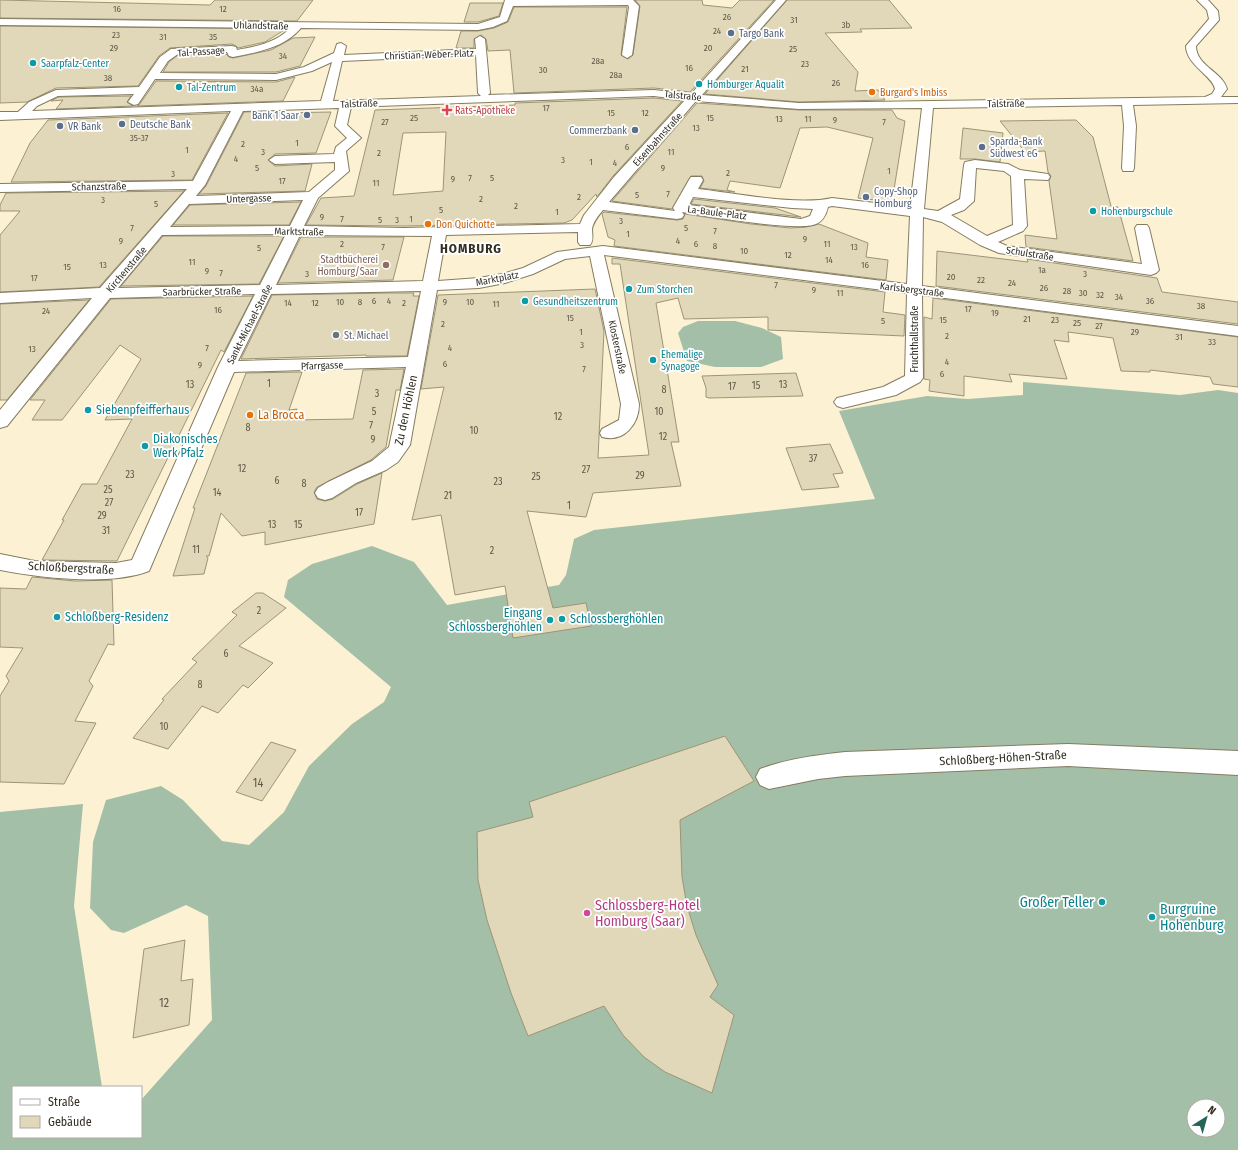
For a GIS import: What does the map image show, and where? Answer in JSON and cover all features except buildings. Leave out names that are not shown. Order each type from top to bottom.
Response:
[{"type":"street","name":"Eisenbahnstraße","points":[[585,228],[589,218],[619,180],[781,0]]},
{"type":"street","points":[[1202,0],[1212,9],[1215,15],[1214,20],[1191,46],[1191,52],[1196,61],[1220,84],[1221,89],[1216,96],[1208,100]]},
{"type":"street","name":"Uhlandstraße","points":[[0,22],[342,26],[490,26],[504,19],[509,2],[630,2],[634,6],[627,55]]},
{"type":"street","name":"Tal-Passage","points":[[152,76],[227,65],[265,48],[274,42],[288,37],[298,25]]},
{"type":"street","points":[[326,104],[326,83],[337,57],[346,29],[342,26]]},
{"type":"street","points":[[478,26],[481,52]]},
{"type":"street","name":"Tal-Passage","points":[[142,90],[164,59],[175,51],[232,49],[227,65]]},
{"type":"street","name":"Christian-Weber-Platz","points":[[337,57],[481,52],[484,93]]},
{"type":"street","name":"Tal-Passage","points":[[227,65],[276,77],[308,69],[337,57]]},
{"type":"street","points":[[206,109],[227,65]]},
{"type":"street","name":"Tal-Passage","points":[[286,75],[304,81]]},
{"type":"street","points":[[1214,77],[1233,84]]},
{"type":"street","points":[[127,111],[142,90]]},
{"type":"street","points":[[21,115],[33,104],[56,93],[142,90]]},
{"type":"street","name":"Talstraße","points":[[0,116],[654,93],[695,96],[765,105],[1238,100]]},
{"type":"street","points":[[1127,102],[1131,122],[1128,147],[1128,168]]},
{"type":"street","name":"Sankt-Michael-Straße","points":[[141,565],[227,367],[312,196],[342,171],[343,167],[340,158],[340,150],[355,138],[341,126],[346,104]]},
{"type":"street","name":"Fruchthallstraße","points":[[843,402],[892,390],[907,384],[914,378],[916,212],[928,104]]},
{"type":"street","name":"Kirchenstraße","points":[[0,422],[105,293],[198,185],[239,108]]},
{"type":"street","points":[[275,160],[340,158]]},
{"type":"street","points":[[939,215],[959,207],[967,201],[970,166],[975,164],[1008,168],[1017,174],[1043,177]]},
{"type":"street","points":[[985,242],[1020,226],[1017,174]]},
{"type":"street","name":"Schanzstraße","points":[[0,188],[198,185]]},
{"type":"street","name":"La-Baule-Platz","points":[[692,186],[680,208],[801,223],[810,222],[817,218],[821,205],[832,202],[916,212]]},
{"type":"street","name":"Untergasse","points":[[186,200],[312,196]]},
{"type":"street","name":"La-Baule-Platz","points":[[599,205],[677,215]]},
{"type":"street","name":"Schulstraße","points":[[916,212],[939,215],[949,219],[985,242],[1004,250],[1151,270],[1142,228]]},
{"type":"street","points":[[585,228],[591,251]]},
{"type":"street","name":"Marktstraße","points":[[158,231],[440,231],[585,228]]},
{"type":"street","points":[[429,286],[440,231]]},
{"type":"street","name":"Karlsbergstraße","points":[[591,251],[621,252],[1238,331]]},
{"type":"street","name":"Marktplatz","points":[[429,286],[479,283],[505,278],[528,271],[562,255],[591,251]]},
{"type":"street","name":"Klosterstraße","points":[[591,251],[630,404],[630,418],[622,429],[609,433]]},
{"type":"street","name":"Saarbrücker Straße","points":[[0,298],[105,293],[429,286]]},
{"type":"street","name":"Zu den Höhlen","points":[[325,493],[352,477],[378,468],[389,460],[400,445],[429,286]]},
{"type":"street","name":"Pfarrgasse","points":[[227,367],[416,362]]},
{"type":"street","name":"Schloßbergstraße","points":[[0,562],[35,569],[116,571],[131,569],[141,565]]},
{"type":"street","name":"Schloßberg-Höhen-Straße","points":[[769,777],[811,768],[845,764],[1068,755],[1238,763]]},
{"type":"green space","points":[[698,321],[735,321],[762,328],[781,337],[783,359],[761,367],[715,367],[687,361],[678,333],[683,327]]},
{"type":"green space","points":[[1023,382],[1180,395],[1218,390],[1238,393],[1238,1150],[0,1150],[0,812],[83,804],[74,906],[102,1086],[12,1086],[12,1138],[142,1138],[142,1099],[212,1020],[208,916],[186,905],[124,933],[111,930],[90,908],[93,842],[106,800],[161,786],[183,800],[222,841],[249,845],[284,812],[309,766],[352,724],[384,702],[391,687],[284,597],[288,580],[312,564],[372,546],[414,562],[447,605],[559,585],[566,575],[574,539],[594,530],[875,499],[839,411],[927,396],[968,399],[1023,395]]},
{"type":"place","name":"Targo Bank","points":[[731,33]]},
{"type":"place","name":"Saarpfalz-Center","points":[[33,63]]},
{"type":"place","name":"Homburger Aqualit","points":[[699,84]]},
{"type":"place","name":"Tal-Zentrum","points":[[179,87]]},
{"type":"place","name":"Burgard's Imbiss","points":[[872,92]]},
{"type":"place","name":"Rats-Apotheke","points":[[447,110]]},
{"type":"place","name":"Bank 1 Saar","points":[[307,115]]},
{"type":"place","name":"Deutsche Bank","points":[[122,124]]},
{"type":"place","name":"VR Bank","points":[[60,126]]},
{"type":"place","name":"Commerzbank","points":[[635,130]]},
{"type":"place","name":"Sparda-Bank Südwest eG","points":[[982,147]]},
{"type":"place","name":"Copy-Shop Homburg","points":[[866,197]]},
{"type":"place","name":"Hohenburgschule","points":[[1093,211]]},
{"type":"place","name":"Don Quichotte","points":[[428,224]]},
{"type":"place","name":"Stadtbücherei Homburg/Saar","points":[[386,265]]},
{"type":"place","name":"Zum Storchen","points":[[629,289]]},
{"type":"place","name":"Gesundheitszentrum","points":[[525,301]]},
{"type":"place","name":"St. Michael","points":[[336,335]]},
{"type":"place","name":"Ehemalige Synagoge","points":[[653,360]]},
{"type":"place","name":"Siebenpfeifferhaus","points":[[88,410]]},
{"type":"place","name":"La Brocca","points":[[250,415]]},
{"type":"place","name":"Diakonisches Werk Pfalz","points":[[145,446]]},
{"type":"place","name":"Schloßberg-Residenz","points":[[57,617]]},
{"type":"place","name":"Schlossberghöhlen","points":[[562,619]]},
{"type":"place","name":"Eingang Schlossberghöhlen","points":[[550,620]]},
{"type":"place","name":"Großer Teller","points":[[1102,902]]},
{"type":"place","name":"Schlossberg-Hotel Homburg (Saar)","points":[[587,913]]},
{"type":"place","name":"Burgruine Hohenburg","points":[[1152,917]]},
{"type":"district","name":"HOMBURG","points":[[471,248]]}]
